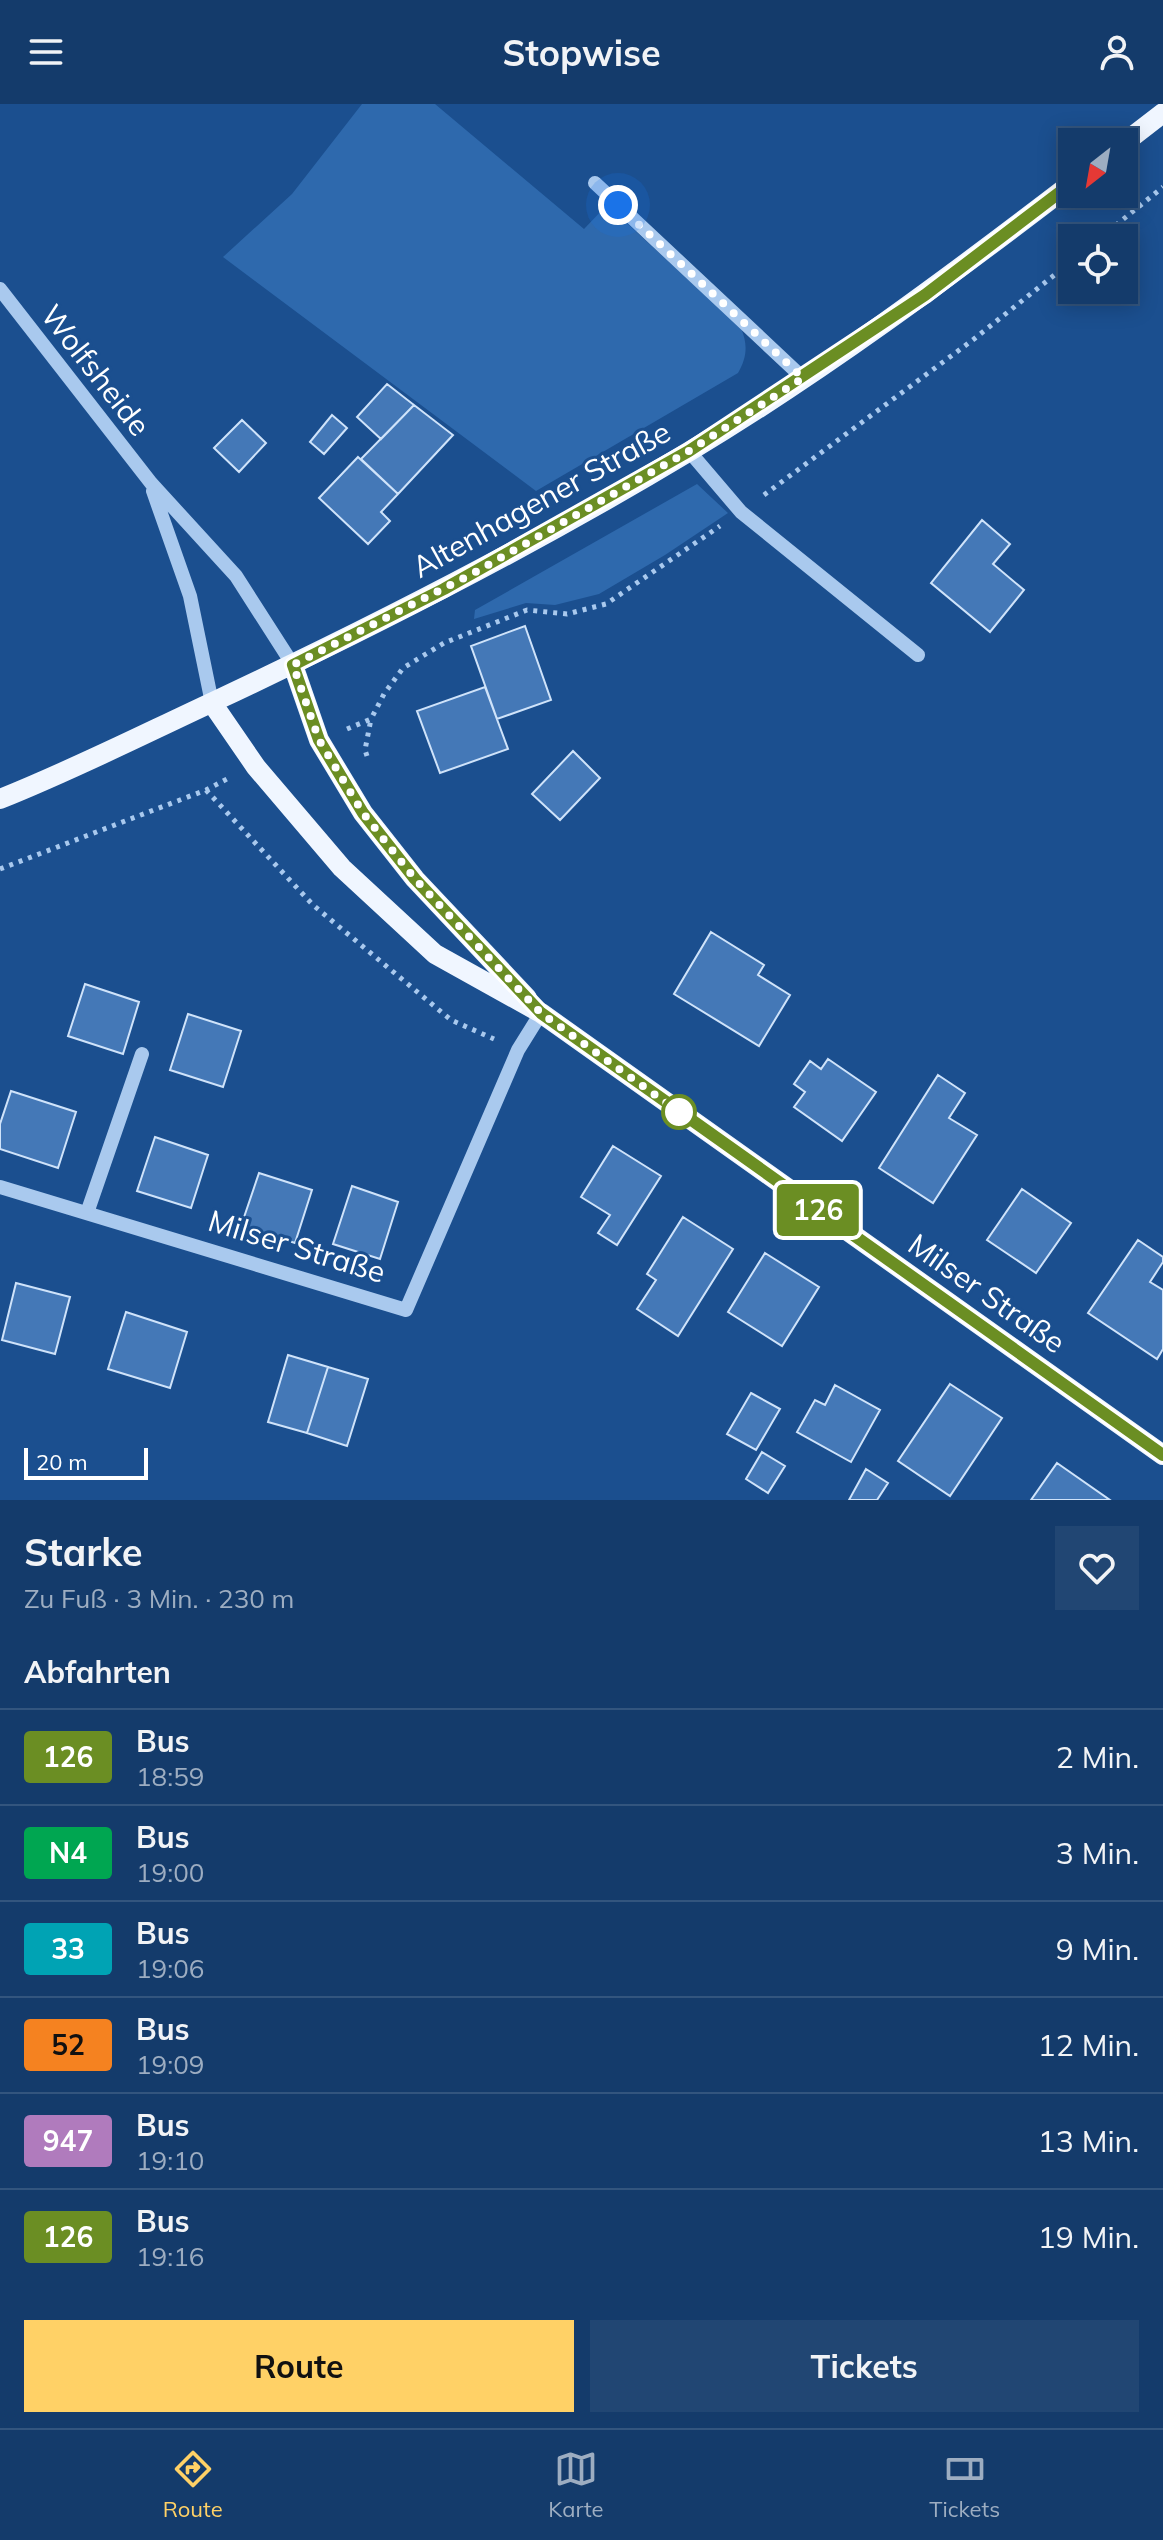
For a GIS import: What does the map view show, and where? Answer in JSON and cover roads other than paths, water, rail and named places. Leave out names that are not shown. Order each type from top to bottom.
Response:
[{"type":"main road","points":[[1138,132],[1163,113]]},
{"type":"main road","name":"Altenhagener Straße","points":[[0,799],[44,782],[293,665],[444,589],[689,451],[925,295],[1058,194]]},
{"type":"main road","name":"Milser Straße","points":[[293,665],[319,740],[363,813],[415,879],[541,1013]]},
{"type":"main road","name":"Milser Straße","points":[[212,703],[256,767],[342,868],[435,954],[541,1013],[1163,1455]]},
{"type":"street","points":[[595,183],[803,378]]},
{"type":"street","name":"Wolfsheide","points":[[0,289],[151,483],[236,576],[293,665]]},
{"type":"street","points":[[689,451],[741,512],[918,655]]},
{"type":"street","name":"Wolfsheide","points":[[151,483],[190,596],[212,703]]},
{"type":"street","name":"Milser Straße","points":[[0,1187],[406,1310],[518,1050],[541,1013]]},
{"type":"street","points":[[87,1213],[142,1054]]}]
